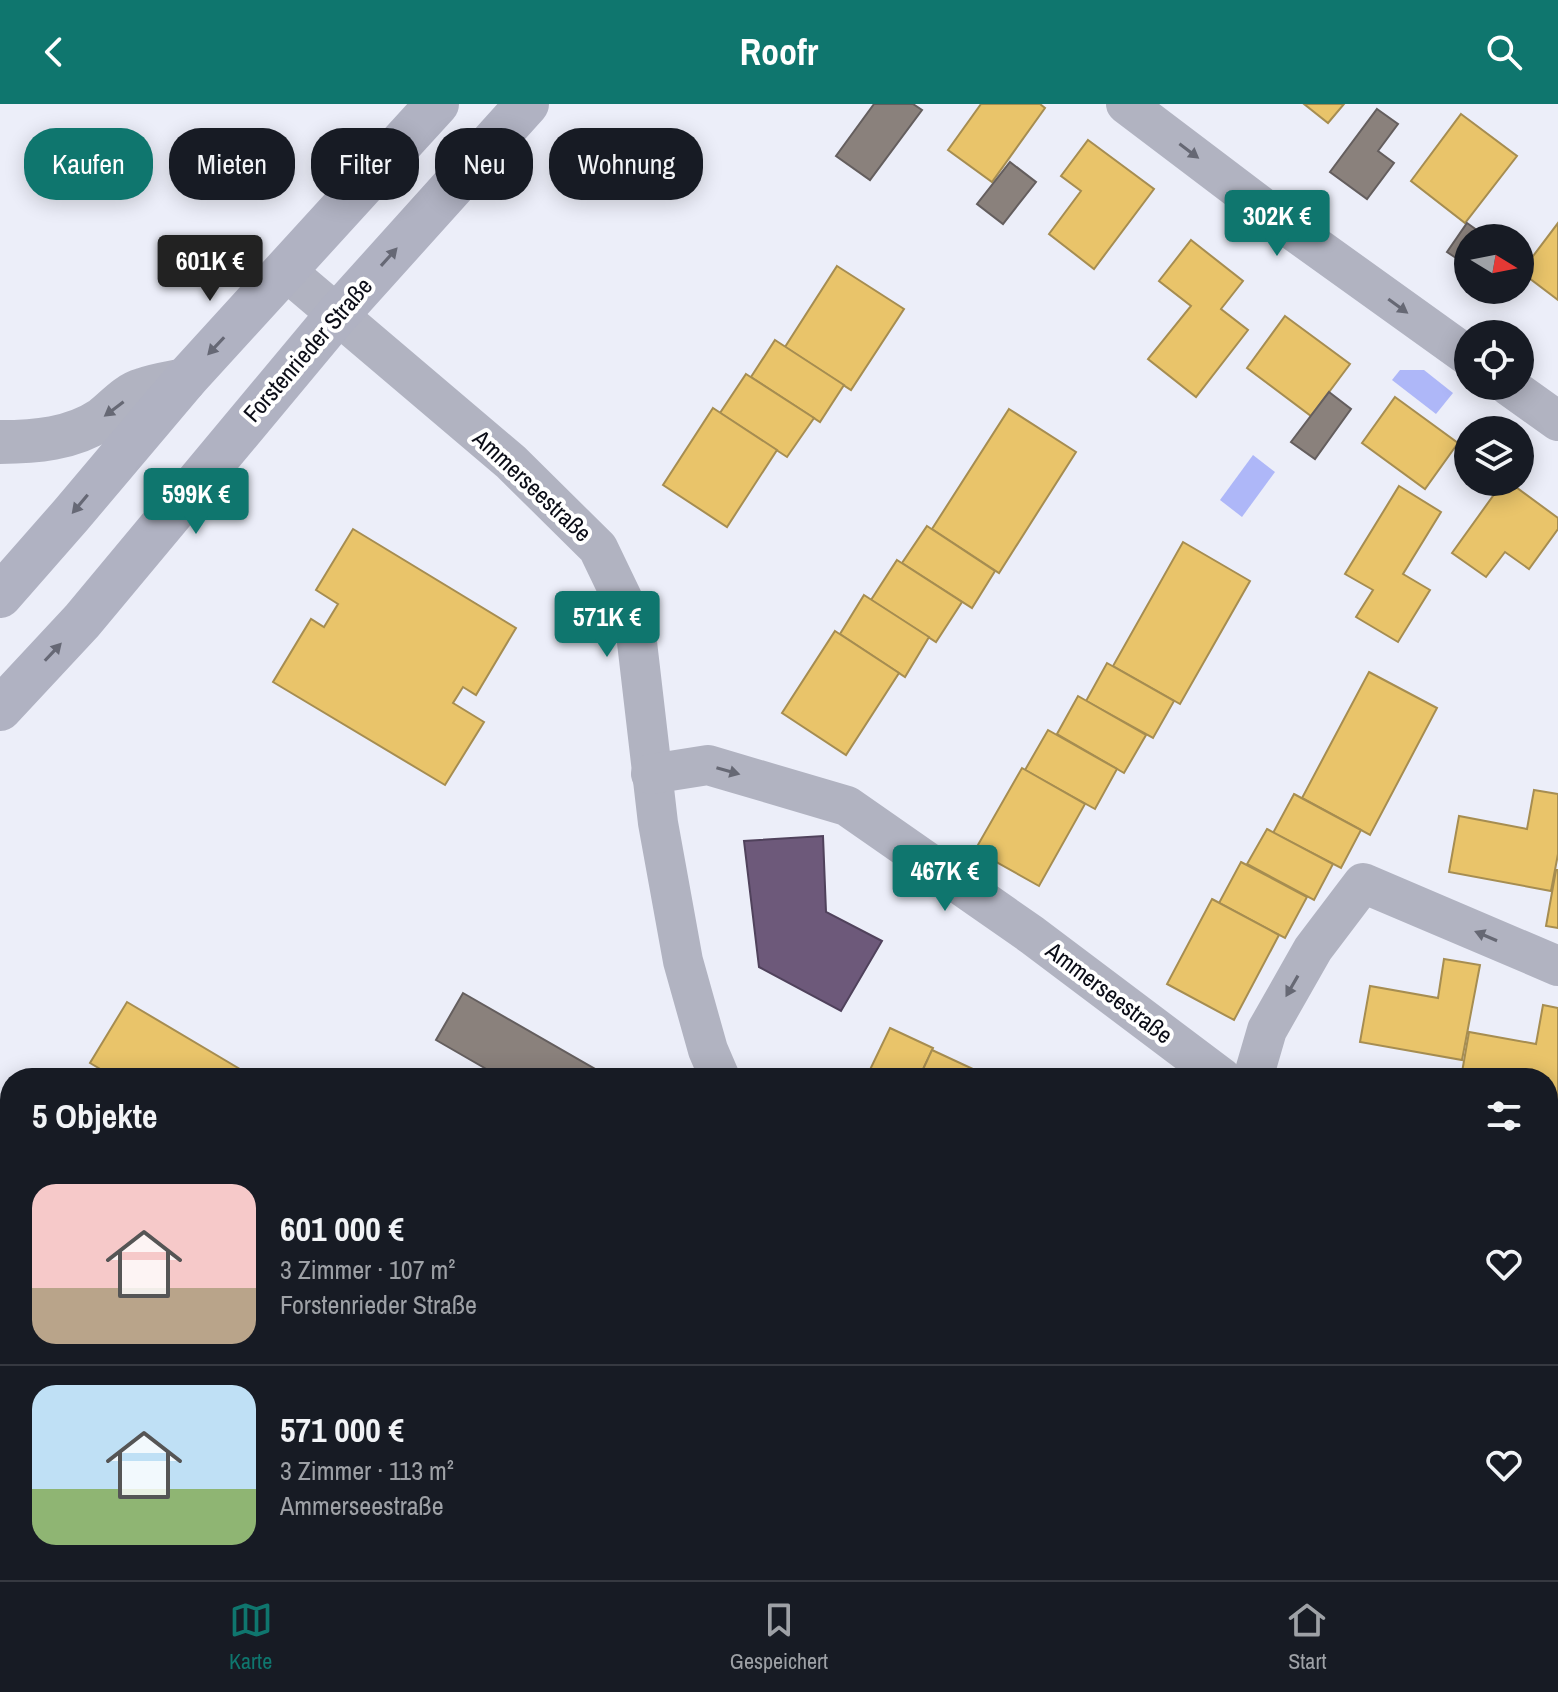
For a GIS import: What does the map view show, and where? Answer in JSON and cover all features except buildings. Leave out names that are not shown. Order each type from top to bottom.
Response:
[{"type":"main road","points":[[0,596],[185,380],[437,104]]},
{"type":"main road","name":"Forstenrieder Straße","points":[[0,709],[82,621],[337,315],[527,104]]},
{"type":"street","points":[[1126,104],[1291,229],[1454,346]]},
{"type":"street","name":"Ammerseestraße","points":[[286,271],[511,462],[598,548],[635,625],[651,774],[683,961],[716,1068]]},
{"type":"street","points":[[0,442],[24,442],[81,430],[139,390],[185,380]]},
{"type":"street","points":[[1529,400],[1558,421]]},
{"type":"street","name":"Ammerseestraße","points":[[651,774],[708,765],[847,806],[1032,935],[1209,1068]]},
{"type":"street","points":[[1256,1068],[1267,1030],[1313,949],[1363,883],[1558,966]]},
{"type":"water","points":[[1400,370],[1424,370],[1453,393],[1436,414],[1392,380]]},
{"type":"water","points":[[1253,455],[1275,472],[1242,517],[1220,500]]}]
